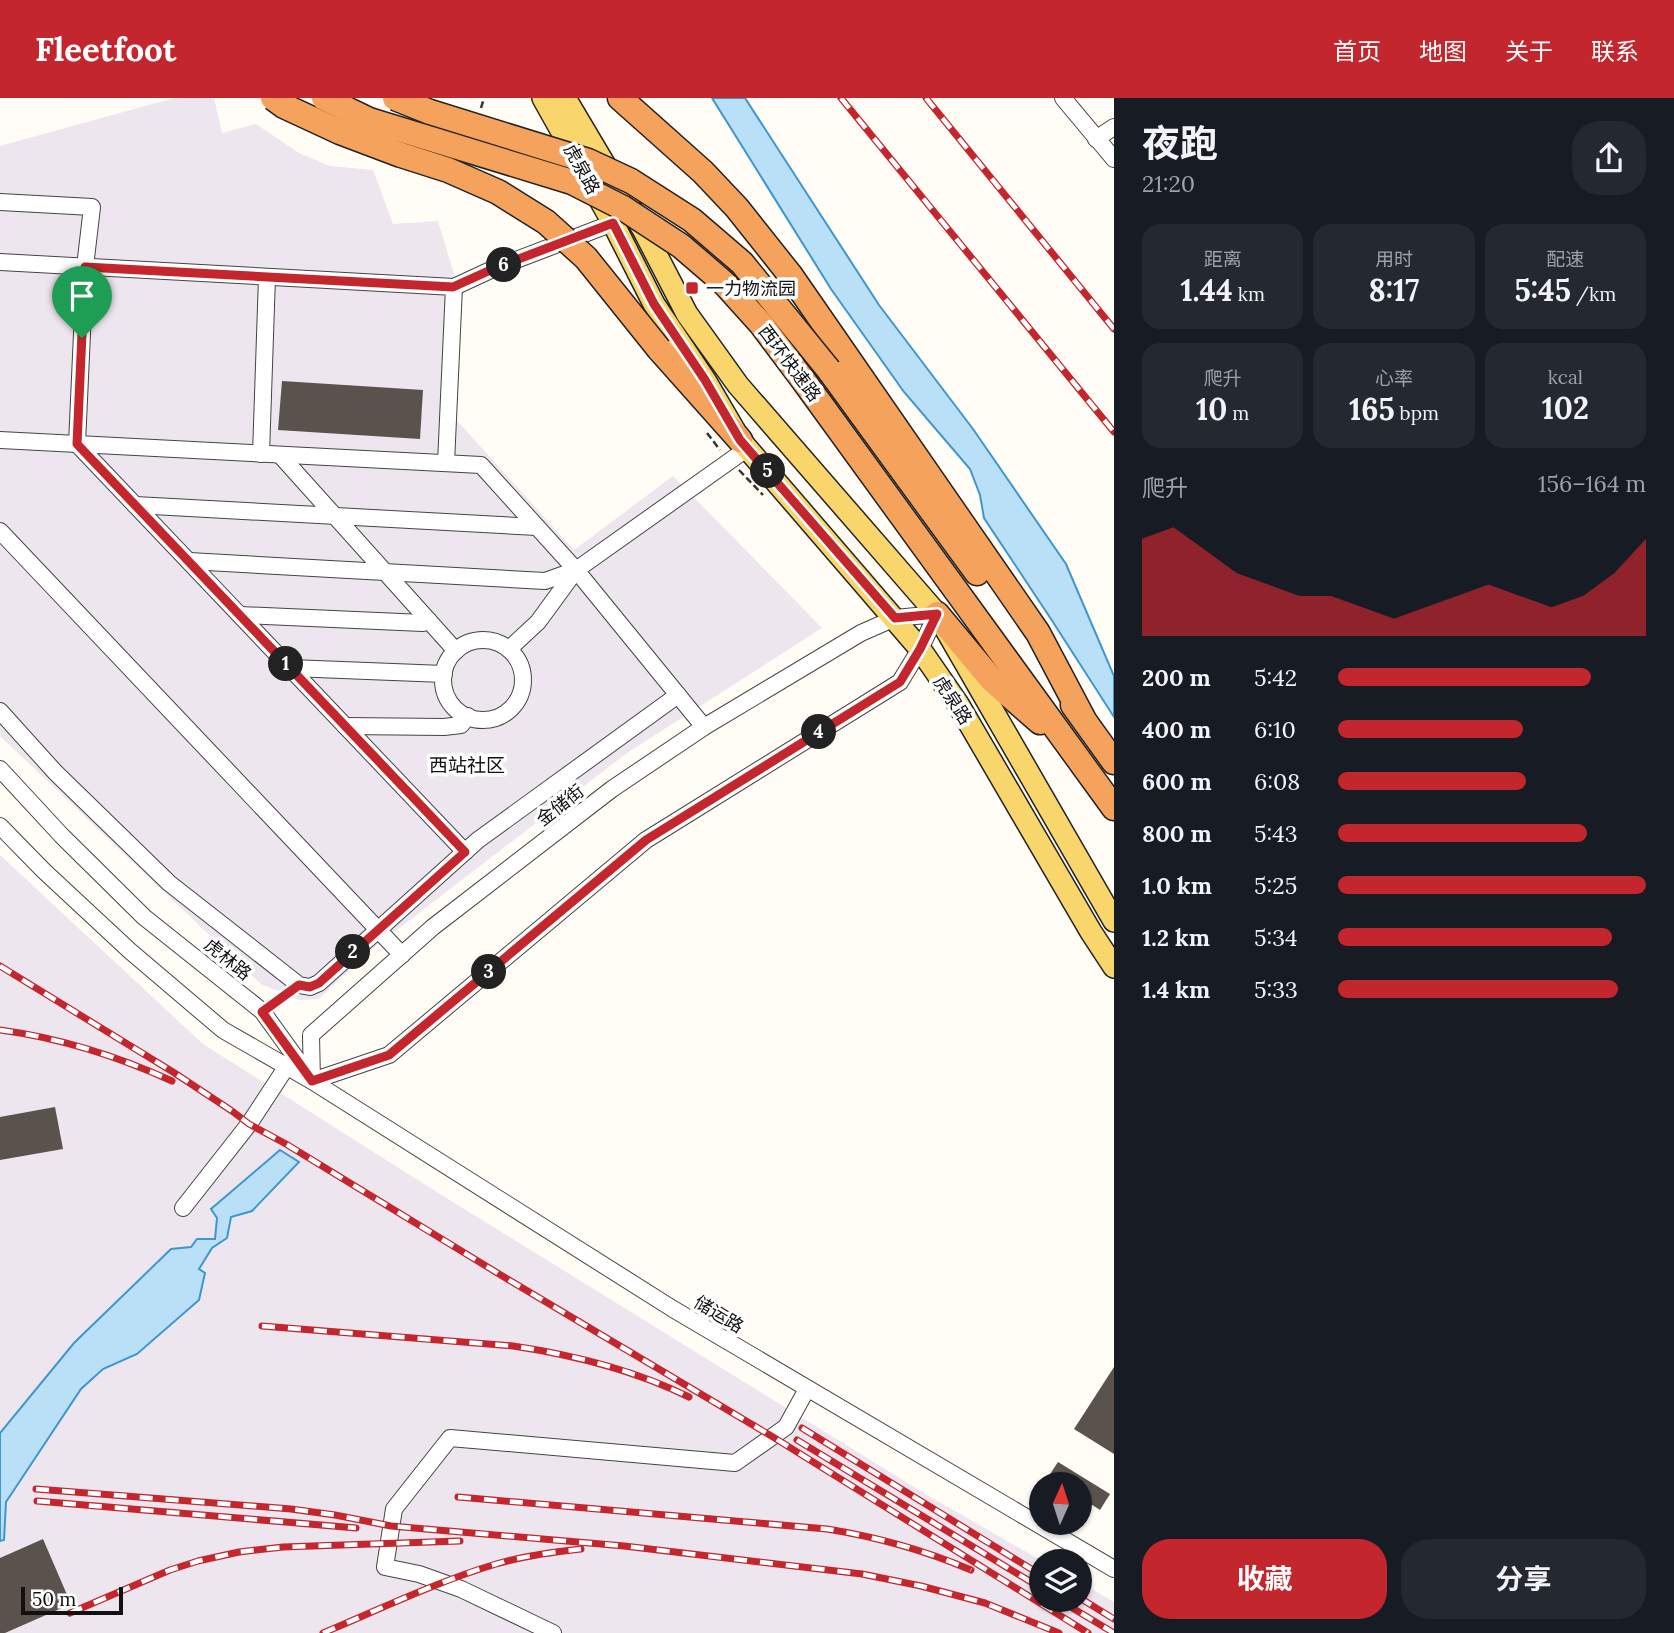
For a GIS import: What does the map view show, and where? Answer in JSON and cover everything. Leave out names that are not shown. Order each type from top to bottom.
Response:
[{"type":"highway","points":[[273,98],[284,106],[340,132],[448,170],[498,192],[546,222],[586,258],[659,349],[744,444]]},
{"type":"highway","name":"西环快速路","points":[[324,98],[369,120],[572,182],[623,208],[681,246],[724,283],[761,324],[806,384],[1114,807]]},
{"type":"highway","name":"西环快速路","points":[[395,98],[588,161],[631,181],[692,220],[742,263],[829,370],[1110,757]]},
{"type":"highway","points":[[620,98],[703,172],[737,208],[791,276],[1038,633],[1083,718]]},
{"type":"highway","points":[[937,614],[992,680],[1072,750]]},
{"type":"main road","name":"虎泉路","points":[[544,98],[654,304],[744,444],[920,649],[958,704],[1114,967]]},
{"type":"main road","name":"虎泉路","points":[[565,98],[644,231],[687,314],[738,385],[937,614],[1114,921]]},
{"type":"street","points":[[1063,98],[1114,159]]},
{"type":"street","points":[[1097,139],[1114,127]]},
{"type":"street","points":[[0,202],[92,207],[85,267],[77,444],[465,852]]},
{"type":"street","points":[[0,262],[453,287],[613,223]]},
{"type":"street","points":[[261,454],[267,277]]},
{"type":"street","points":[[446,463],[453,287]]},
{"type":"street","points":[[0,440],[481,465],[576,570],[704,727]]},
{"type":"street","points":[[509,649],[538,622],[576,570],[744,444]]},
{"type":"street","points":[[281,455],[456,651]]},
{"type":"street","points":[[135,505],[537,527]]},
{"type":"street","points":[[0,531],[402,955]]},
{"type":"street","points":[[189,561],[545,581],[576,570]]},
{"type":"street","points":[[0,825],[44,871],[130,951],[223,1030],[312,1081],[389,1055],[646,840],[900,682],[937,614]]},
{"type":"street","name":"金储街","points":[[312,1081],[311,1035],[433,928],[612,789],[704,727],[861,633],[895,618],[937,614]]},
{"type":"street","points":[[240,615],[423,623],[429,621]]},
{"type":"street","points":[[484,640],[497,642],[509,649],[517,659],[523,685],[519,698],[511,708],[501,716],[475,719],[463,715],[453,706],[443,683],[450,658],[456,651],[471,642],[484,640]]},
{"type":"street","points":[[290,668],[444,674]]},
{"type":"street","points":[[0,711],[55,772],[170,883],[299,985],[310,987],[319,983],[478,840],[678,695]]},
{"type":"street","points":[[345,726],[444,727],[461,725],[468,716]]},
{"type":"street","name":"虎林路","points":[[0,769],[62,836],[144,917],[262,1012],[312,1081]]},
{"type":"street","points":[[184,1208],[250,1124],[287,1066]]},
{"type":"street","name":"储运路","points":[[312,1081],[673,1309],[1114,1569]]},
{"type":"street","points":[[553,1633],[461,1589],[419,1574],[385,1567],[394,1509],[450,1438],[735,1463],[786,1427],[807,1389]]},
{"type":"path","points":[[262,1012],[299,985]]},
{"type":"shaded area","points":[[174,98],[214,98],[222,133],[256,124],[299,153],[330,166],[373,170],[393,224],[438,221],[455,277],[451,414],[574,550],[673,476],[822,628],[627,753],[368,952],[319,999],[299,1000],[261,984],[0,736],[0,146]]},
{"type":"shaded area","points":[[0,855],[203,1044],[927,1495],[1029,1554],[1029,1612],[1092,1612],[1092,1589],[1114,1602],[1114,1633],[0,1633]]},
{"type":"water","points":[[712,98],[745,98],[879,305],[973,429],[1066,564],[1114,676],[1114,717],[984,518],[980,495],[970,469],[904,392],[831,289]]},
{"type":"water","points":[[280,1150],[299,1162],[252,1211],[231,1217],[227,1238],[212,1248],[199,1269],[205,1273],[199,1300],[137,1354],[103,1369],[81,1389],[6,1502],[4,1540],[0,1541],[0,1433],[74,1343],[171,1249],[191,1247],[197,1239],[215,1239],[217,1218],[211,1209]]},
{"type":"building","points":[[282,381],[423,390],[420,439],[278,430]]},
{"type":"building","points":[[55,1107],[63,1149],[0,1160],[0,1117]]},
{"type":"building","points":[[1114,1367],[1114,1454],[1074,1429]]},
{"type":"building","points":[[1058,1462],[1074,1472],[1051,1472]]},
{"type":"building","points":[[1092,1483],[1110,1494],[1100,1510],[1092,1505]]},
{"type":"building","points":[[43,1539],[71,1604],[0,1633],[0,1558]]},
{"type":"railway","points":[[841,98],[1114,432]]},
{"type":"railway","points":[[926,98],[1114,329]]},
{"type":"railway","points":[[0,966],[173,1072],[249,1124],[773,1437],[1088,1633]]},
{"type":"railway","points":[[0,1030],[88,1049],[172,1081]]},
{"type":"railway","points":[[262,1326],[513,1346],[581,1359],[625,1371],[689,1397]]},
{"type":"railway","points":[[802,1428],[1029,1568]]},
{"type":"railway","points":[[797,1440],[1029,1581]]},
{"type":"railway","points":[[36,1489],[291,1509],[391,1526],[624,1546],[862,1574],[985,1603],[1059,1633]]},
{"type":"railway","points":[[458,1497],[827,1529],[900,1545],[971,1570]]},
{"type":"railway","points":[[37,1501],[356,1528]]},
{"type":"railway","points":[[70,1613],[170,1570],[239,1552],[283,1547],[460,1541]]},
{"type":"railway","points":[[323,1633],[474,1571],[517,1559],[581,1549]]},
{"type":"railway","points":[[1092,1605],[1114,1619]]},
{"type":"railway","points":[[1079,1612],[1114,1633]]},
{"type":"place","name":"一力物流园","points":[[692,288]]},
{"type":"district","name":"西站社区","points":[[467,765]]},
{"type":"route","points":[[613,223],[654,304],[705,380],[740,440],[895,618],[937,614],[900,682],[646,840],[389,1055],[312,1081],[262,1012],[299,985],[310,987],[319,983],[465,852],[77,444],[82,338],[85,267],[453,287],[613,223]]}]
